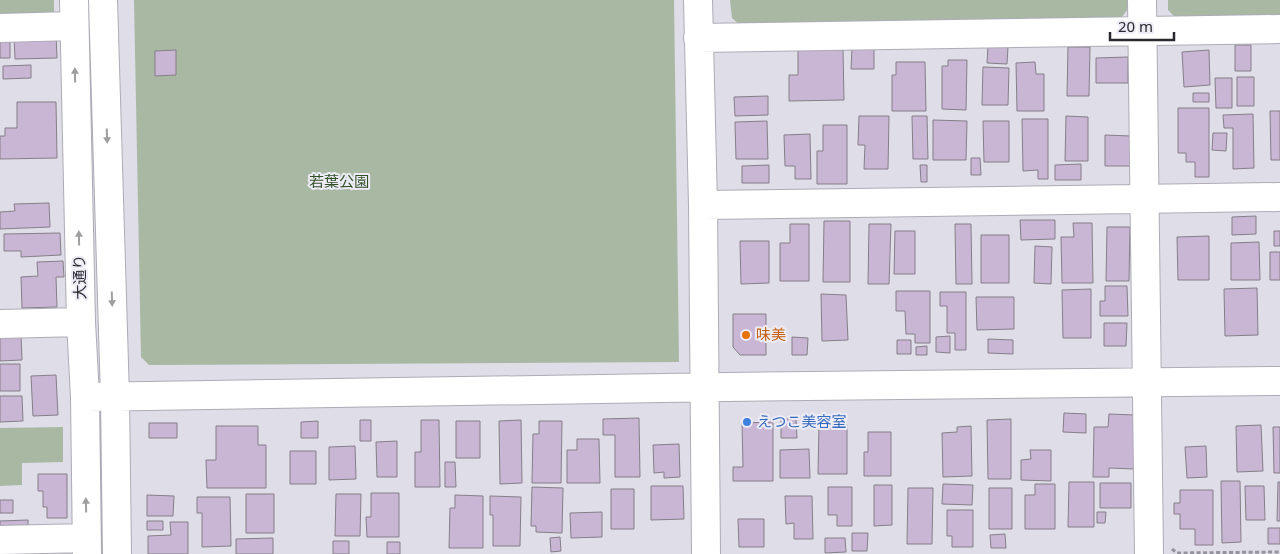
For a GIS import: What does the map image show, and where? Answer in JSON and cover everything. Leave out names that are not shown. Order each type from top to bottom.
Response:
[{"type":"street","name":"大通り","points":[[103,0],[115,397],[117,554]]},
{"type":"street","points":[[698,0],[703,205],[706,554]]},
{"type":"street","points":[[1142,0],[1147,381],[1160,551]]},
{"type":"street","name":"大通り","points":[[74,13],[80,322],[85,397],[87,546]]},
{"type":"street","points":[[0,28],[74,13]]},
{"type":"street","points":[[698,38],[1280,29]]},
{"type":"street","points":[[703,205],[1280,197]]},
{"type":"street","points":[[0,324],[80,322]]},
{"type":"street","points":[[85,397],[1147,381],[1280,381]]},
{"type":"street","points":[[0,540],[87,546]]},
{"type":"path","points":[[1160,551],[1177,553],[1280,552]]},
{"type":"green space","points":[[0,0],[54,0],[54,17],[0,19]]},
{"type":"green space","name":"若葉公園","points":[[134,0],[674,0],[679,362],[149,365],[141,357]]},
{"type":"green space","points":[[730,0],[1127,0],[1127,10],[1121,18],[740,25],[732,18]]},
{"type":"green space","points":[[1168,0],[1280,0],[1280,17],[1176,18],[1168,10]]},
{"type":"green space","points":[[63,427],[63,462],[22,463],[22,485],[0,486],[0,428]]},
{"type":"building","points":[[56,34],[57,58],[15,59],[14,35]]},
{"type":"building","points":[[0,37],[10,37],[10,58],[0,58]]},
{"type":"building","points":[[1235,45],[1251,45],[1251,71],[1235,71]]},
{"type":"building","points":[[988,46],[1008,47],[1007,64],[987,63]]},
{"type":"building","points":[[1068,47],[1090,47],[1089,96],[1067,96]]},
{"type":"building","points":[[852,48],[874,48],[874,69],[851,69]]},
{"type":"building","points":[[176,50],[176,75],[155,76],[155,51]]},
{"type":"building","points":[[798,50],[843,50],[844,100],[789,101],[789,75],[798,75]]},
{"type":"building","points":[[1209,50],[1210,85],[1184,87],[1182,52]]},
{"type":"building","points":[[1128,57],[1128,83],[1096,83],[1096,58]]},
{"type":"building","points":[[948,60],[967,60],[966,110],[942,109],[942,66],[948,66]]},
{"type":"building","points":[[896,62],[925,62],[926,111],[892,111],[892,75],[896,75]]},
{"type":"building","points":[[1035,62],[1036,74],[1044,74],[1044,111],[1017,111],[1016,63]]},
{"type":"building","points":[[31,65],[31,78],[3,79],[3,66]]},
{"type":"building","points":[[983,67],[1009,68],[1008,105],[982,105]]},
{"type":"building","points":[[1237,77],[1254,77],[1254,106],[1237,106]]},
{"type":"building","points":[[1215,78],[1232,78],[1232,108],[1216,108]]},
{"type":"building","points":[[1193,93],[1209,93],[1209,102],[1193,102]]},
{"type":"building","points":[[768,96],[768,115],[735,116],[734,97]]},
{"type":"building","points":[[17,102],[56,102],[57,158],[0,159],[0,136],[5,136],[5,128],[17,128]]},
{"type":"building","points":[[1178,108],[1209,108],[1209,177],[1195,177],[1195,162],[1186,162],[1186,153],[1178,153]]},
{"type":"building","points":[[1270,111],[1280,111],[1280,160],[1271,160]]},
{"type":"building","points":[[1253,114],[1254,168],[1233,169],[1233,128],[1224,128],[1223,115]]},
{"type":"building","points":[[859,116],[889,116],[888,169],[864,169],[865,145],[858,145]]},
{"type":"building","points":[[912,116],[927,116],[928,159],[913,159]]},
{"type":"building","points":[[1066,116],[1088,117],[1088,161],[1065,161]]},
{"type":"building","points":[[1022,119],[1048,119],[1048,179],[1038,179],[1038,170],[1023,171]]},
{"type":"building","points":[[933,120],[967,121],[966,160],[933,160]]},
{"type":"building","points":[[767,121],[768,159],[736,159],[735,122]]},
{"type":"building","points":[[983,121],[1009,121],[1009,162],[984,162]]},
{"type":"building","points":[[823,125],[847,125],[847,184],[817,184],[817,151],[823,151]]},
{"type":"building","points":[[1213,133],[1227,133],[1226,151],[1212,150]]},
{"type":"building","points":[[810,134],[811,179],[795,179],[795,166],[785,166],[784,135]]},
{"type":"building","points":[[1105,135],[1130,136],[1130,166],[1105,166]]},
{"type":"building","points":[[971,158],[980,158],[981,175],[971,175]]},
{"type":"building","points":[[1081,164],[1081,180],[1055,180],[1055,165]]},
{"type":"building","points":[[769,165],[769,183],[742,183],[742,166]]},
{"type":"building","points":[[920,165],[927,165],[927,182],[921,182]]},
{"type":"building","points":[[49,203],[50,227],[0,229],[0,212],[15,211],[14,204]]},
{"type":"building","points":[[1256,216],[1256,234],[1232,235],[1232,217]]},
{"type":"building","points":[[1020,220],[1055,220],[1055,239],[1021,240]]},
{"type":"building","points":[[824,221],[850,221],[850,282],[823,282]]},
{"type":"building","points":[[1073,223],[1092,223],[1093,283],[1062,283],[1061,237],[1074,237]]},
{"type":"building","points":[[790,224],[809,224],[809,281],[780,281],[780,243],[790,243]]},
{"type":"building","points":[[869,224],[891,224],[889,284],[868,284]]},
{"type":"building","points":[[955,224],[971,224],[972,284],[956,284]]},
{"type":"building","points":[[1107,227],[1130,227],[1129,281],[1106,281]]},
{"type":"building","points":[[895,231],[915,231],[915,274],[894,274]]},
{"type":"building","points":[[1274,231],[1280,231],[1280,246],[1274,246]]},
{"type":"building","points":[[60,233],[61,255],[21,257],[21,251],[4,251],[4,234]]},
{"type":"building","points":[[981,235],[1009,235],[1009,283],[981,283]]},
{"type":"building","points":[[1209,236],[1209,280],[1178,280],[1177,237]]},
{"type":"building","points":[[740,241],[769,241],[769,283],[741,284]]},
{"type":"building","points":[[1259,242],[1260,280],[1231,280],[1231,243]]},
{"type":"building","points":[[1035,246],[1052,247],[1051,284],[1034,283]]},
{"type":"building","points":[[1270,252],[1280,252],[1280,280],[1270,280]]},
{"type":"building","points":[[63,261],[64,277],[56,277],[57,307],[22,308],[21,277],[38,276],[37,262]]},
{"type":"building","points":[[1105,286],[1127,286],[1128,316],[1100,316],[1100,301],[1105,301]]},
{"type":"building","points":[[1257,288],[1258,335],[1225,336],[1224,289]]},
{"type":"building","points":[[1091,289],[1091,338],[1063,338],[1062,290]]},
{"type":"building","points":[[896,291],[930,291],[930,343],[915,343],[915,334],[906,334],[905,311],[896,311]]},
{"type":"building","points":[[940,292],[966,292],[966,350],[955,350],[955,333],[947,333],[947,306],[940,306]]},
{"type":"building","points":[[821,294],[846,295],[848,340],[822,341]]},
{"type":"building","points":[[976,297],[1014,297],[1014,329],[977,330]]},
{"type":"building","points":[[733,314],[766,314],[766,355],[740,355],[733,347]]},
{"type":"building","points":[[1104,323],[1127,323],[1126,346],[1104,346]]},
{"type":"building","points":[[21,334],[22,360],[0,361],[0,335]]},
{"type":"building","points":[[950,336],[950,353],[936,352],[936,337]]},
{"type":"building","points":[[792,337],[808,338],[807,355],[792,355]]},
{"type":"building","points":[[988,339],[1013,340],[1013,354],[988,353]]},
{"type":"building","points":[[897,340],[911,340],[911,354],[897,354]]},
{"type":"building","points":[[927,346],[927,355],[916,355],[916,347]]},
{"type":"building","points":[[0,364],[20,364],[20,391],[0,391]]},
{"type":"building","points":[[56,375],[58,415],[33,416],[31,376]]},
{"type":"building","points":[[0,396],[22,396],[23,421],[0,422]]},
{"type":"building","points":[[1064,413],[1086,414],[1086,433],[1063,432]]},
{"type":"building","points":[[1109,414],[1135,415],[1134,469],[1109,468],[1109,477],[1093,477],[1094,427],[1108,427]]},
{"type":"building","points":[[639,418],[640,477],[615,477],[615,435],[603,435],[603,419]]},
{"type":"building","points":[[781,419],[796,419],[797,438],[781,438]]},
{"type":"building","points":[[1011,419],[1011,479],[988,479],[987,420]]},
{"type":"building","points":[[360,420],[371,420],[371,441],[360,441]]},
{"type":"building","points":[[421,420],[439,420],[440,487],[415,487],[415,452],[421,452]]},
{"type":"building","points":[[521,420],[522,483],[500,484],[499,421]]},
{"type":"building","points":[[318,421],[318,438],[301,438],[301,422]]},
{"type":"building","points":[[456,421],[480,421],[480,458],[456,458]]},
{"type":"building","points":[[539,421],[562,421],[561,483],[532,483],[533,434],[539,434]]},
{"type":"building","points":[[773,422],[773,481],[733,481],[733,467],[743,467],[742,423]]},
{"type":"building","points":[[149,423],[177,423],[177,438],[149,438]]},
{"type":"building","points":[[819,425],[847,425],[847,474],[818,474]]},
{"type":"building","points":[[1261,425],[1263,471],[1237,472],[1236,426]]},
{"type":"building","points":[[216,426],[258,426],[258,445],[266,445],[266,488],[207,488],[206,460],[216,460]]},
{"type":"building","points":[[971,426],[972,476],[943,477],[942,433],[957,432],[957,427]]},
{"type":"building","points":[[1273,427],[1280,427],[1280,473],[1274,473]]},
{"type":"building","points":[[868,432],[891,432],[891,476],[864,476],[864,452],[868,452]]},
{"type":"building","points":[[577,439],[599,439],[600,483],[567,483],[567,450],[577,450]]},
{"type":"building","points":[[397,441],[397,477],[377,477],[376,442]]},
{"type":"building","points":[[679,444],[680,477],[664,478],[664,472],[654,473],[653,445]]},
{"type":"building","points":[[355,446],[356,479],[329,480],[329,447]]},
{"type":"building","points":[[1206,446],[1207,477],[1187,478],[1185,447]]},
{"type":"building","points":[[809,449],[810,478],[780,478],[780,450]]},
{"type":"building","points":[[1030,450],[1051,450],[1051,481],[1021,480],[1021,460],[1031,459]]},
{"type":"building","points":[[290,451],[316,451],[316,484],[290,484]]},
{"type":"building","points":[[445,462],[455,462],[456,487],[445,487]]},
{"type":"building","points":[[38,474],[67,474],[67,518],[47,518],[47,507],[43,507],[43,491],[38,491]]},
{"type":"building","points":[[1221,481],[1240,481],[1241,542],[1222,543]]},
{"type":"building","points":[[1069,482],[1094,482],[1094,527],[1068,527]]},
{"type":"building","points":[[1278,482],[1280,482],[1280,521],[1277,521]]},
{"type":"building","points":[[1100,483],[1131,483],[1131,508],[1100,508]]},
{"type":"building","points":[[943,484],[973,485],[972,505],[942,504]]},
{"type":"building","points":[[1035,484],[1055,484],[1055,529],[1025,529],[1025,495],[1035,495]]},
{"type":"building","points":[[874,485],[892,485],[892,525],[874,526]]},
{"type":"building","points":[[651,486],[683,486],[684,519],[651,520]]},
{"type":"building","points":[[1245,486],[1264,486],[1265,520],[1246,520]]},
{"type":"building","points":[[532,487],[563,488],[562,533],[536,532],[536,526],[531,526]]},
{"type":"building","points":[[828,487],[852,487],[852,526],[837,526],[837,515],[828,515]]},
{"type":"building","points":[[908,488],[933,488],[932,544],[907,544]]},
{"type":"building","points":[[989,488],[1012,488],[1012,529],[989,529]]},
{"type":"building","points":[[611,489],[634,489],[634,529],[611,529]]},
{"type":"building","points":[[1180,490],[1213,490],[1213,545],[1195,545],[1195,529],[1180,529],[1180,514],[1174,514],[1174,503],[1180,503]]},
{"type":"building","points":[[371,493],[399,493],[399,537],[367,537],[366,517],[371,517]]},
{"type":"building","points":[[246,494],[274,494],[274,533],[246,533]]},
{"type":"building","points":[[336,494],[361,494],[360,536],[335,536]]},
{"type":"building","points":[[147,495],[174,496],[173,516],[147,516]]},
{"type":"building","points":[[455,495],[483,496],[483,548],[449,548],[450,508],[455,508]]},
{"type":"building","points":[[490,496],[521,497],[520,546],[493,546],[493,515],[490,515]]},
{"type":"building","points":[[785,496],[812,496],[813,539],[794,539],[794,523],[786,524]]},
{"type":"building","points":[[197,497],[230,497],[231,546],[202,547],[202,513],[197,513]]},
{"type":"building","points":[[0,500],[13,500],[13,513],[0,513]]},
{"type":"building","points":[[947,510],[973,510],[973,547],[952,547],[952,536],[947,536]]},
{"type":"building","points":[[602,512],[602,537],[571,538],[570,513]]},
{"type":"building","points":[[1097,512],[1106,512],[1105,523],[1097,523]]},
{"type":"building","points":[[738,519],[764,519],[764,547],[739,547]]},
{"type":"building","points":[[28,520],[28,531],[0,532],[0,521]]},
{"type":"building","points":[[147,521],[163,521],[163,530],[147,530]]},
{"type":"building","points":[[170,522],[188,522],[188,554],[148,554],[148,536],[171,535]]},
{"type":"building","points":[[1268,528],[1280,528],[1280,544],[1268,544]]},
{"type":"building","points":[[852,533],[868,533],[867,551],[852,551]]},
{"type":"building","points":[[1005,534],[1006,548],[991,548],[990,535]]},
{"type":"building","points":[[560,537],[561,551],[551,552],[550,538]]},
{"type":"building","points":[[273,538],[273,554],[236,554],[236,539]]},
{"type":"building","points":[[825,538],[845,538],[846,552],[825,553]]},
{"type":"building","points":[[333,541],[349,541],[349,554],[333,554]]},
{"type":"building","points":[[387,542],[400,542],[400,554],[387,554]]},
{"type":"place","name":"味美","points":[[746,335]]},
{"type":"place","name":"えつこ美容室","points":[[747,422]]}]
